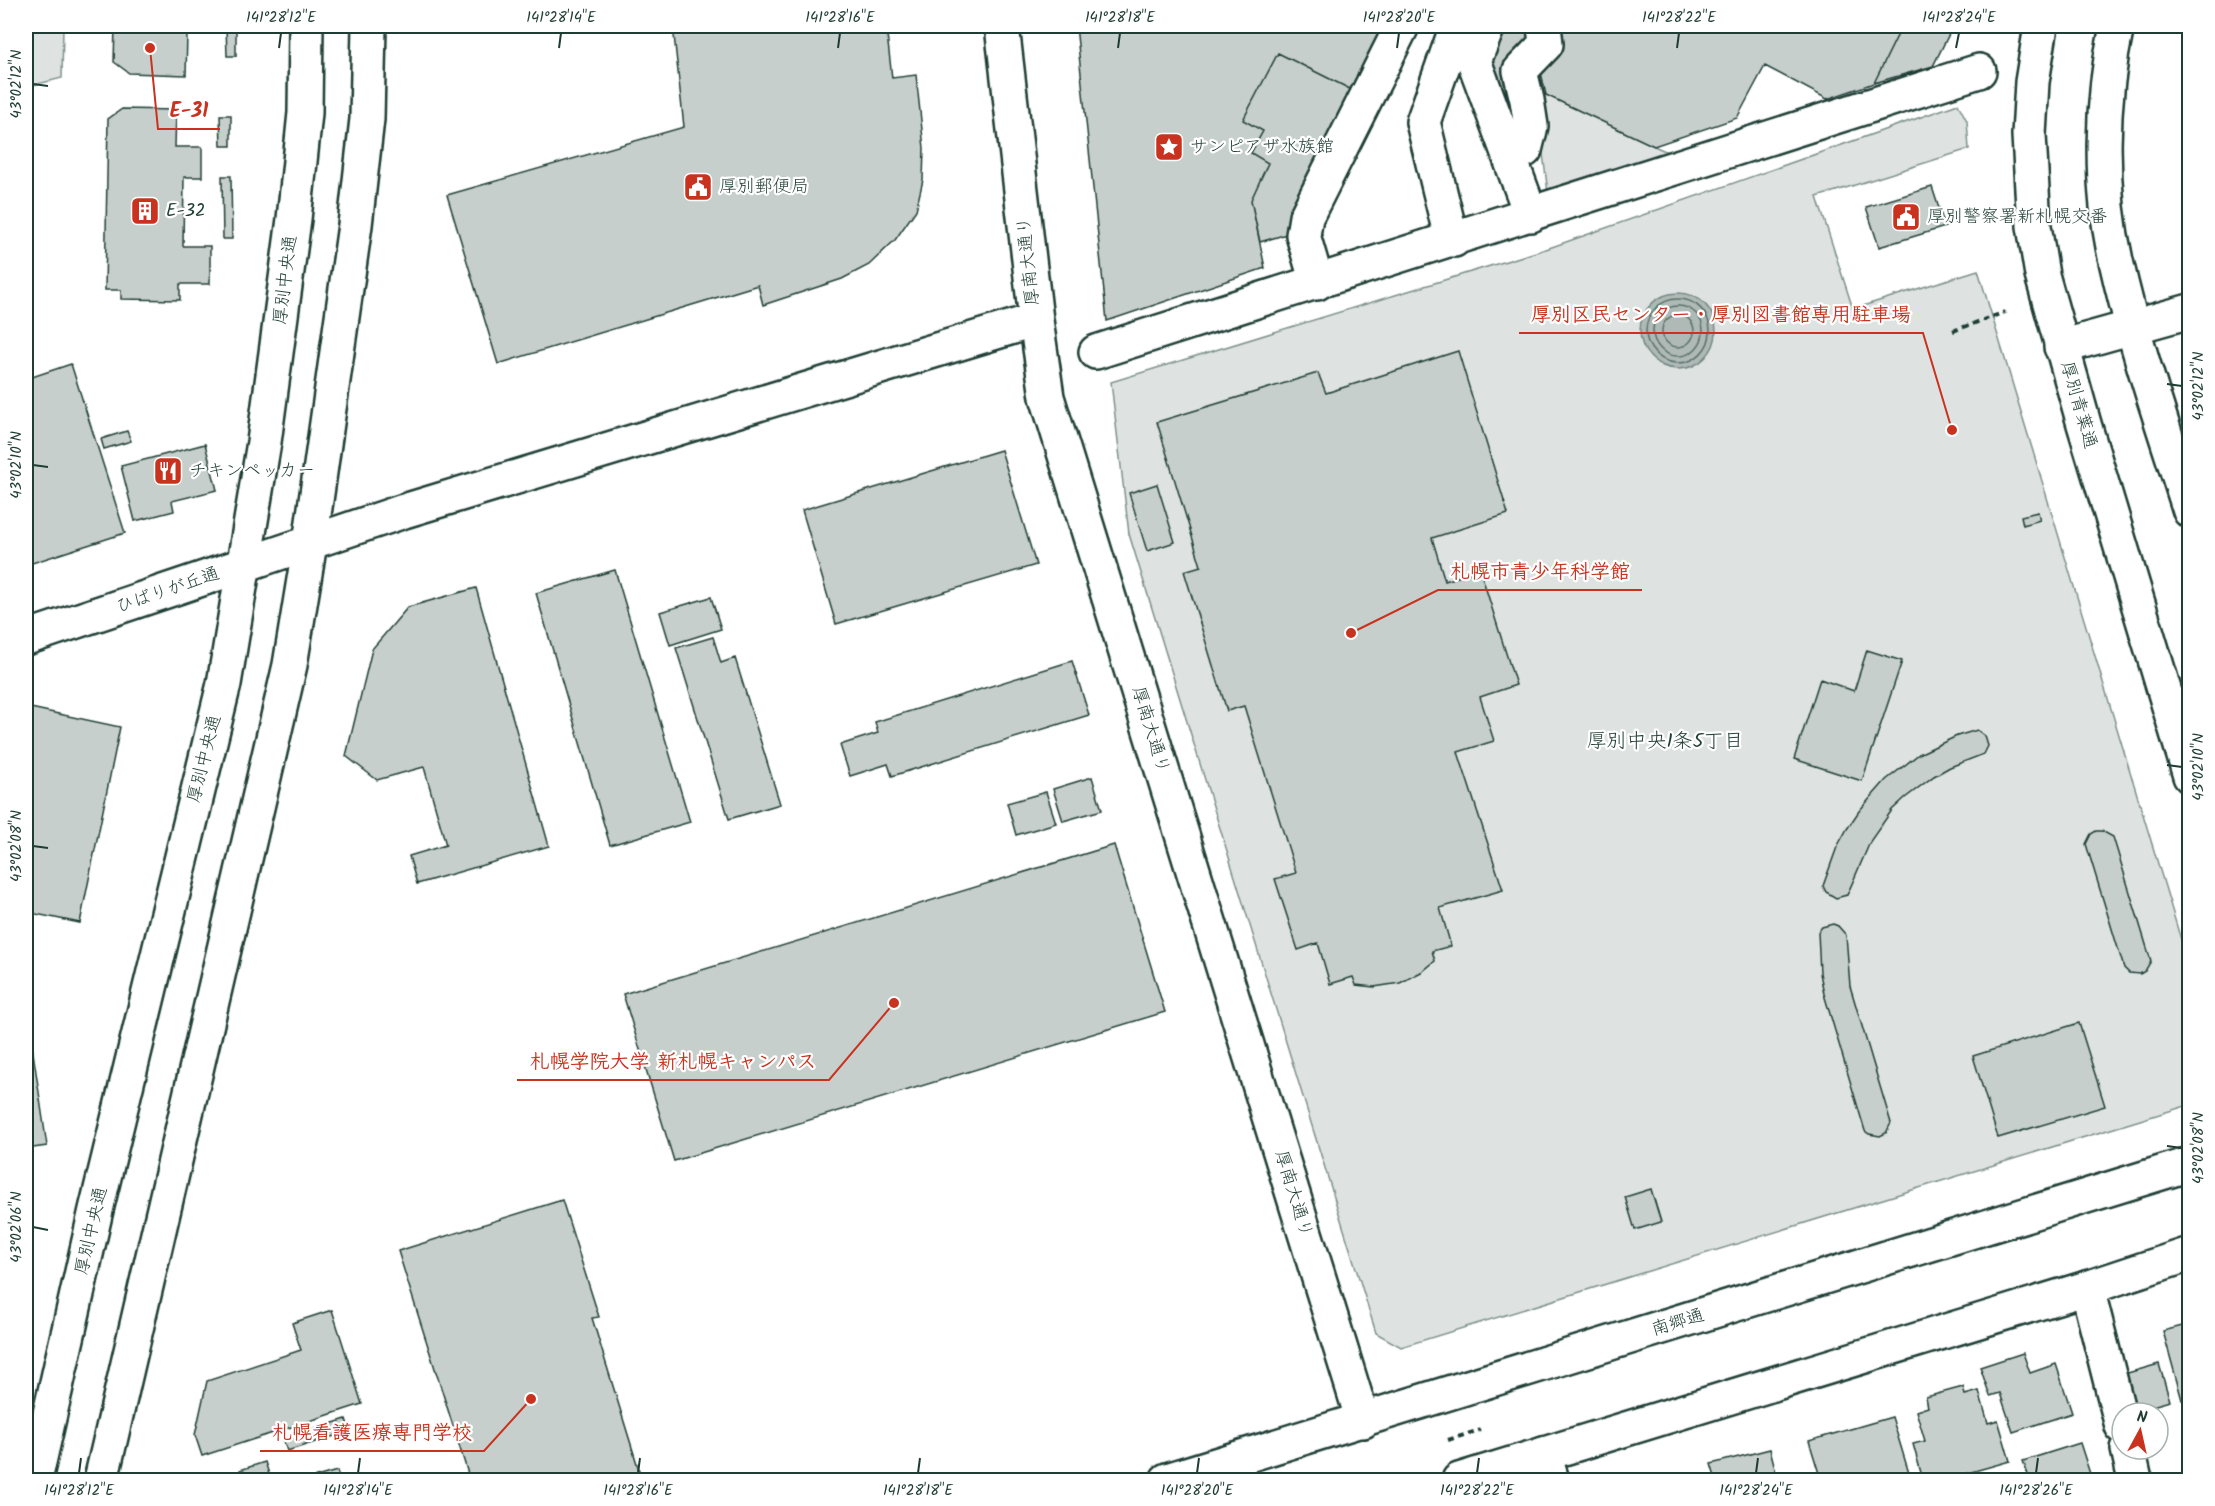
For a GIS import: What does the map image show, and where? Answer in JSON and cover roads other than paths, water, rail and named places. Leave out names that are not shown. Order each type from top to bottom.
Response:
[{"type":"street","name":"厚別中央通","points":[[35,1480],[96,1210],[224,684],[264,442],[294,219],[305,113],[306,26]]},
{"type":"street","points":[[101,1480],[288,677],[310,543],[356,213],[367,118],[369,26]]},
{"type":"street","name":"厚南大通り","points":[[1002,26],[1047,397],[1363,1421]]},
{"type":"street","points":[[1317,283],[1302,235],[1306,217],[1402,26]]},
{"type":"street","points":[[1454,240],[1448,225],[1423,122],[1457,26]]},
{"type":"street","points":[[1538,213],[1474,61],[1507,59],[1546,44],[1544,26]]},
{"type":"street","name":"厚別青葉通","points":[[2041,26],[2032,82],[2029,135],[2030,180],[2042,275],[2061,347],[2190,776]]},
{"type":"street","points":[[2117,26],[2109,69],[2106,110],[2107,192],[2115,259],[2132,327],[2190,511]]},
{"type":"street","points":[[1507,59],[1513,126],[1525,150],[1538,213]]},
{"type":"street","points":[[1096,352],[1454,240],[1979,71]]},
{"type":"street","points":[[2061,347],[2190,310]]},
{"type":"street","name":"ひばりが丘通","points":[[26,638],[415,508],[1036,320]]},
{"type":"street","name":"南郷通","points":[[1167,1480],[2190,1164]]},
{"type":"street","points":[[1459,1480],[1548,1467],[2190,1254]]},
{"type":"street","points":[[2087,1288],[2116,1401]]},
{"type":"street","points":[[2131,1461],[2135,1480]]},
{"type":"water","points":[[1671,293],[1685,293],[1699,299],[1710,310],[1716,324],[1713,346],[1705,358],[1685,369],[1671,369],[1657,363],[1646,352],[1640,338],[1640,324],[1646,310],[1657,299]]},
{"type":"place","name":"E-31","points":[[150,48]]},
{"type":"place","name":"サンピアザ水族館","points":[[1169,147]]},
{"type":"place","name":"厚別郵便局","points":[[698,187]]},
{"type":"place","name":"E-32","points":[[145,211]]},
{"type":"place","name":"厚別警察署新札幌交番","points":[[1906,217]]},
{"type":"place","name":"厚別区民センター・厚別図書館専用駐車場","points":[[1952,430]]},
{"type":"place","name":"チキンペッカー","points":[[168,471]]},
{"type":"place","name":"札幌市青少年科学館","points":[[1351,633]]},
{"type":"place","name":"札幌学院大学 新札幌キャンパス","points":[[894,1003]]},
{"type":"place","name":"札幌看護医療専門学校","points":[[531,1399]]},
{"type":"district","name":"厚別中央1条5丁目","points":[[1665,742]]}]
